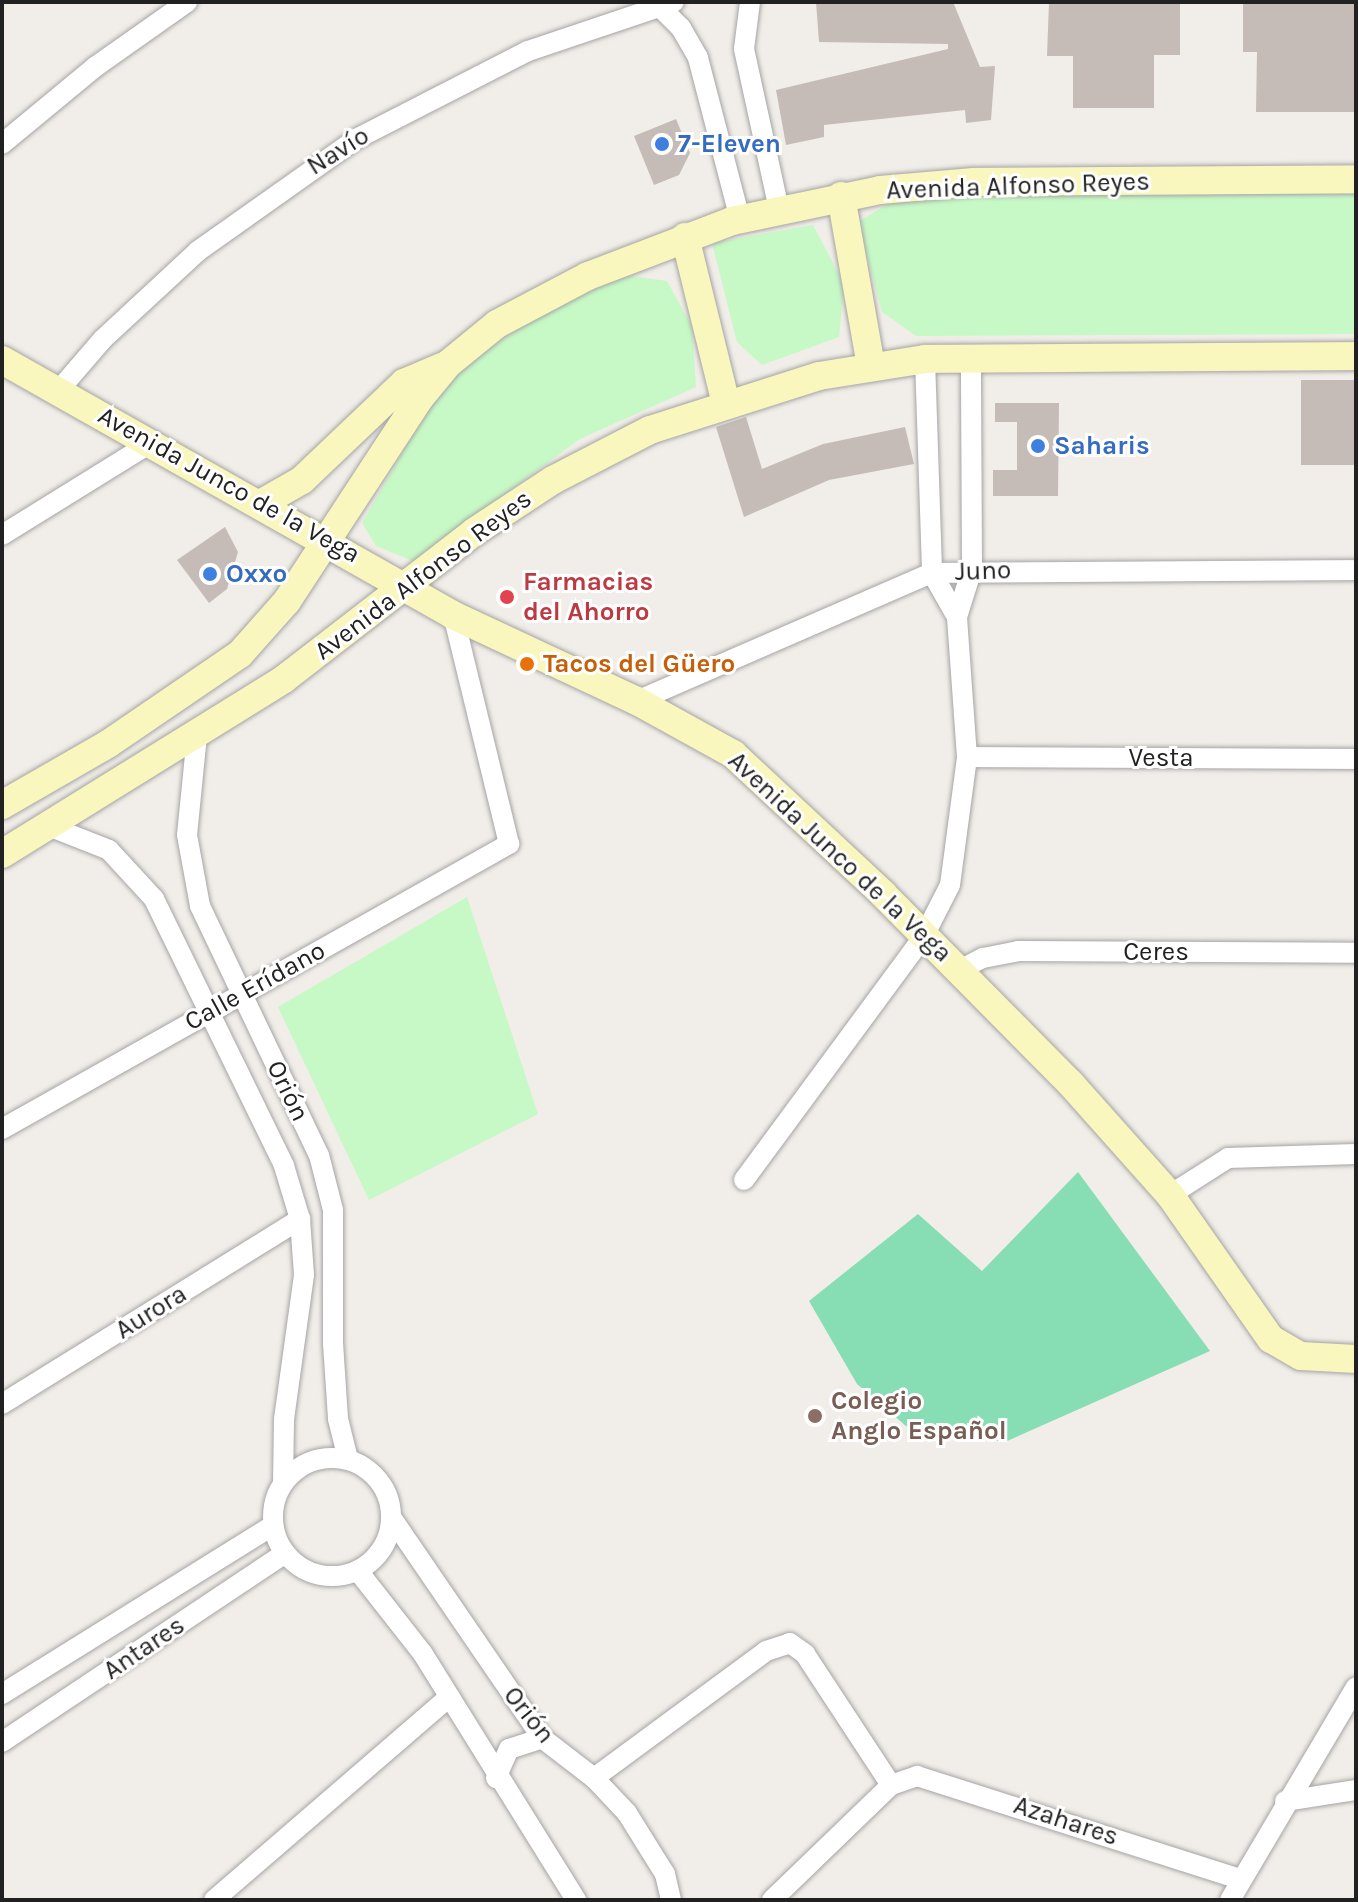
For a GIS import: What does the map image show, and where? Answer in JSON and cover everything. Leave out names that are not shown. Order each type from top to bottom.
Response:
[{"type":"main road","name":"Avenida Alfonso Reyes","points":[[2,805],[108,744],[240,654],[287,601],[448,364],[497,324],[540,301],[685,237],[740,219],[841,196],[974,182],[1356,179]]},
{"type":"main road","points":[[841,196],[871,366]]},
{"type":"main road","points":[[685,237],[726,404]]},
{"type":"main road","name":"Avenida Alfonso Reyes","points":[[2,854],[51,827],[284,679],[474,532],[553,480],[650,430],[726,404],[871,366],[925,359],[971,355],[1356,356]]},
{"type":"main road","name":"Avenida Junco de la Vega","points":[[2,360],[262,503],[453,615],[637,701],[733,754],[960,970],[1170,1195],[1283,1350],[1322,1360],[1356,1359]]},
{"type":"main road","points":[[262,503],[302,480],[404,383],[448,364]]},
{"type":"street","points":[[2,144],[95,67],[187,2]]},
{"type":"street","points":[[750,2],[744,49],[779,209]]},
{"type":"street","points":[[662,3],[698,58],[740,219]]},
{"type":"street","name":"Navío","points":[[59,390],[103,339],[198,251],[323,160],[484,71],[662,3]]},
{"type":"street","points":[[744,1180],[924,936],[950,885],[967,757],[957,617],[972,569],[971,355]]},
{"type":"street","points":[[925,359],[932,573],[957,617]]},
{"type":"street","points":[[2,535],[152,442]]},
{"type":"street","name":"Juno","points":[[637,701],[932,573],[972,569],[1356,570]]},
{"type":"street","name":"Calle Erídano","points":[[2,1129],[509,844],[453,615]]},
{"type":"street","name":"Orión","points":[[197,735],[187,799],[191,870],[200,906],[319,1155],[333,1210],[333,1343],[338,1419],[348,1459]]},
{"type":"street","name":"Vesta","points":[[967,757],[1356,759]]},
{"type":"street","name":"Orión","points":[[51,827],[82,836],[129,866],[154,899],[213,1010],[284,1166],[300,1219],[304,1275],[284,1420],[283,1483]]},
{"type":"street","name":"Ceres","points":[[960,970],[983,958],[1018,951],[1356,953]]},
{"type":"street","points":[[1170,1195],[1228,1158],[1356,1154]]},
{"type":"street","name":"Aurora","points":[[2,1404],[300,1219]]},
{"type":"street","points":[[324,1458],[348,1459],[380,1482],[388,1493],[393,1520],[383,1550],[358,1571],[332,1577],[306,1570],[285,1553],[273,1525],[283,1483],[300,1466],[324,1458]]},
{"type":"street","name":"Orión","points":[[393,1520],[542,1738],[594,1778],[645,1839],[665,1874],[671,1900]]},
{"type":"street","name":"Antares","points":[[2,1694],[273,1525]]},
{"type":"street","name":"Antares","points":[[2,1742],[285,1553]]},
{"type":"street","points":[[358,1571],[423,1654],[496,1778],[576,1900]]},
{"type":"street","points":[[594,1778],[766,1651],[790,1643],[805,1654],[891,1785],[772,1900]]},
{"type":"street","points":[[1230,1900],[1285,1801],[1356,1687]]},
{"type":"street","points":[[214,1900],[449,1697]]},
{"type":"street","points":[[496,1778],[509,1749],[542,1738]]},
{"type":"street","name":"Azahares","points":[[891,1785],[917,1776],[1240,1879]]},
{"type":"street","points":[[1285,1801],[1356,1790]]},
{"type":"green space","points":[[918,186],[1356,188],[1356,334],[916,336],[882,312],[858,222]]},
{"type":"green space","points":[[813,225],[844,284],[839,337],[762,365],[737,342],[712,243]]},
{"type":"green space","points":[[602,272],[667,281],[692,326],[696,387],[580,439],[413,561],[376,546],[362,523],[445,378]]},
{"type":"green space","points":[[467,897],[538,1114],[369,1200],[278,1007]]},
{"type":"green space","points":[[1078,1172],[1210,1351],[1005,1442],[906,1426],[857,1384],[809,1301],[918,1214],[982,1271]]},
{"type":"building","points":[[816,2],[953,2],[980,67],[995,66],[991,120],[966,123],[965,110],[824,125],[824,137],[786,145],[776,90],[948,49],[948,44],[819,42]]},
{"type":"building","points":[[1049,2],[1180,2],[1180,55],[1154,55],[1154,108],[1073,108],[1073,56],[1047,56]]},
{"type":"building","points":[[1243,2],[1356,2],[1356,112],[1256,112],[1257,52],[1243,52]]},
{"type":"building","name":"7-Eleven","points":[[676,119],[690,153],[679,175],[654,185],[634,136]]},
{"type":"building","points":[[1301,380],[1356,380],[1356,465],[1301,465]]},
{"type":"building","name":"Saharis","points":[[995,403],[1059,403],[1058,496],[993,496],[993,470],[1017,470],[1017,422],[995,422]]},
{"type":"building","points":[[746,417],[762,469],[823,444],[905,427],[914,464],[829,480],[744,517],[716,427]]},
{"type":"building","name":"Oxxo","points":[[225,527],[238,552],[227,589],[209,603],[177,560]]},
{"type":"place","name":"7-Eleven","points":[[662,144]]},
{"type":"place","name":"Saharis","points":[[1038,446]]},
{"type":"place","name":"Oxxo","points":[[210,574]]},
{"type":"place","name":"Farmacias del Ahorro","points":[[507,597]]},
{"type":"place","name":"Tacos del Güero","points":[[527,664]]},
{"type":"place","name":"Colegio Anglo Español","points":[[815,1416]]}]
